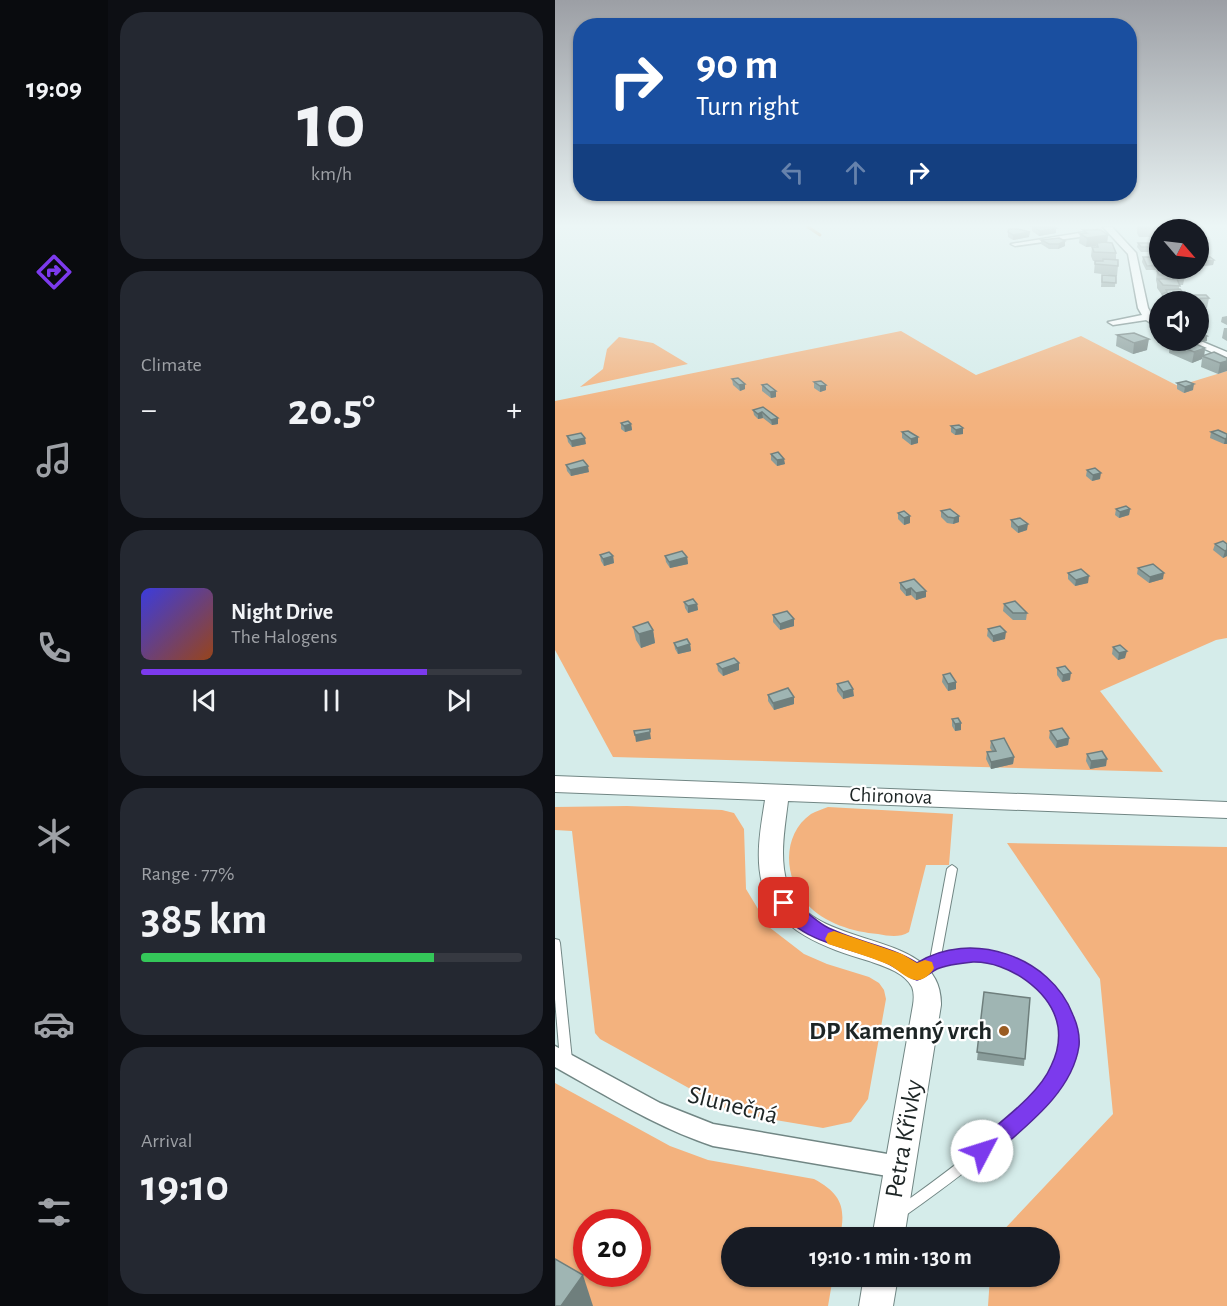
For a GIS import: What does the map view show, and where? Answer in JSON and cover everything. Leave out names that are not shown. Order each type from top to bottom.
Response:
[{"type":"street","points":[[1113,322],[1148,317],[1143,308],[1139,288]]},
{"type":"street","points":[[1209,348],[1227,356]]},
{"type":"street","name":"Chironova","points":[[555,784],[1227,810]]},
{"type":"street","points":[[778,791],[770,867],[774,886],[784,903],[797,917],[820,932],[896,959],[926,967]]},
{"type":"street","name":"Petra Křivky","points":[[889,1227],[928,998],[924,981],[926,967]]},
{"type":"street","name":"Slunečná","points":[[560,1059],[693,1130],[899,1167]]},
{"type":"street","points":[[876,1306],[879,1287]]},
{"type":"lane","points":[[890,1227],[1005,1133],[1038,1101],[1059,1074],[1069,1046],[1068,1026],[1061,1007],[1047,987],[1026,971],[1001,960],[974,955],[926,967],[952,869]]},
{"type":"lane","name":"Slunečná","points":[[555,943],[560,1059]]},
{"type":"shaded area","points":[[901,331],[976,375],[1081,336],[1178,386],[1227,371],[1227,638],[1216,640],[1100,691],[1163,772],[613,757],[555,650],[555,401]]},
{"type":"shaded area","points":[[619,337],[653,343],[688,364],[580,387],[603,369],[607,349]]},
{"type":"shaded area","points":[[627,806],[722,810],[734,813],[744,829],[746,889],[769,927],[804,954],[869,977],[879,983],[884,990],[886,999],[868,1099],[851,1122],[823,1128],[734,1113],[600,1039],[595,1033],[572,831],[555,830],[555,807]]},
{"type":"shaded area","points":[[828,807],[953,814],[949,865],[926,865],[909,932],[890,936],[839,925],[814,911],[799,894],[790,870],[789,858],[794,833],[811,814]]},
{"type":"shaded area","points":[[1007,843],[1227,847],[1227,1306],[988,1306],[989,1287],[1060,1287],[1060,1227],[1006,1227],[1113,1114],[1100,979]]},
{"type":"shaded area","points":[[555,1083],[670,1146],[708,1160],[814,1179],[831,1190],[840,1203],[842,1227],[721,1227],[721,1287],[831,1287],[828,1306],[555,1306]]},
{"type":"building","points":[[1134,333],[1149,339],[1134,343],[1117,335]]},
{"type":"building","points":[[1214,352],[1227,358],[1227,361],[1220,363],[1202,356]]},
{"type":"building","points":[[738,378],[745,384],[739,385],[732,379]]},
{"type":"building","points":[[821,381],[826,385],[820,386],[814,382]]},
{"type":"building","points":[[1186,381],[1194,384],[1185,387],[1177,383]]},
{"type":"building","points":[[767,384],[776,391],[770,392],[762,385]]},
{"type":"building","points":[[763,407],[778,418],[771,420],[762,412],[758,414],[753,410]]},
{"type":"building","points":[[628,421],[631,424],[624,426],[621,423]]},
{"type":"building","points":[[959,425],[963,428],[956,430],[951,426]]},
{"type":"building","points":[[1218,430],[1227,434],[1227,438],[1211,432]]},
{"type":"building","points":[[908,431],[918,437],[911,439],[902,432]]},
{"type":"building","points":[[581,433],[585,438],[571,441],[567,436]]},
{"type":"building","points":[[778,452],[784,459],[777,460],[771,454]]},
{"type":"building","points":[[583,460],[588,466],[570,470],[566,465]]},
{"type":"building","points":[[1095,468],[1101,473],[1093,475],[1087,470]]},
{"type":"building","points":[[1126,506],[1130,509],[1120,512],[1116,509]]},
{"type":"building","points":[[950,509],[959,516],[948,517],[941,511]]},
{"type":"building","points":[[904,511],[910,516],[904,518],[898,513]]},
{"type":"building","points":[[1020,518],[1028,524],[1018,527],[1011,520]]},
{"type":"building","points":[[1223,541],[1227,544],[1225,551],[1215,544]]},
{"type":"building","points":[[682,551],[687,557],[669,562],[665,556]]},
{"type":"building","points":[[609,552],[613,556],[603,559],[600,555]]},
{"type":"building","points":[[1153,564],[1164,573],[1150,577],[1138,568]]},
{"type":"building","points":[[1081,569],[1089,576],[1076,580],[1068,573]]},
{"type":"building","points":[[914,579],[926,591],[916,593],[911,588],[906,590],[900,583]]},
{"type":"building","points":[[693,599],[697,604],[688,606],[684,602]]},
{"type":"building","points":[[1015,601],[1027,613],[1013,613],[1004,604]]},
{"type":"building","points":[[787,611],[794,619],[780,624],[773,615]]},
{"type":"building","points":[[648,622],[653,630],[639,634],[633,627]]},
{"type":"building","points":[[1000,626],[1006,632],[993,636],[988,629]]},
{"type":"building","points":[[687,639],[690,644],[677,648],[674,643]]},
{"type":"building","points":[[1120,645],[1127,651],[1119,653],[1113,647]]},
{"type":"building","points":[[734,658],[739,663],[722,669],[717,664]]},
{"type":"building","points":[[1065,666],[1071,673],[1063,675],[1057,668]]},
{"type":"building","points":[[950,673],[956,682],[948,684],[943,675]]},
{"type":"building","points":[[848,681],[853,689],[843,692],[837,684]]},
{"type":"building","points":[[788,688],[794,697],[773,703],[768,695]]},
{"type":"building","points":[[958,718],[961,723],[955,724],[952,719]]},
{"type":"building","points":[[1062,728],[1069,738],[1057,741],[1050,731]]},
{"type":"building","points":[[650,729],[650,732],[635,735],[634,731]]},
{"type":"building","points":[[1004,738],[1014,757],[991,762],[987,752],[996,751],[991,741]]},
{"type":"building","points":[[1102,751],[1107,759],[1091,761],[1087,754]]},
{"type":"building","name":"DP Kamenný vrch","points":[[984,992],[1030,998],[1025,1059],[977,1052]]},
{"type":"building","points":[[555,1259],[573,1269],[574,1287],[561,1306],[555,1306]]},
{"type":"slow traffic","points":[[834,939],[896,959],[917,973],[925,968]]},
{"type":"place","name":"DP Kamenný vrch","points":[[1004,1031]]},
{"type":"route","points":[[784,903],[805,924],[820,932],[842,942],[896,959],[917,973],[935,961],[974,955],[1001,960],[1026,971],[1047,987],[1061,1007],[1068,1026],[1069,1046],[1059,1074],[1038,1101],[1005,1133],[982,1151]]}]
